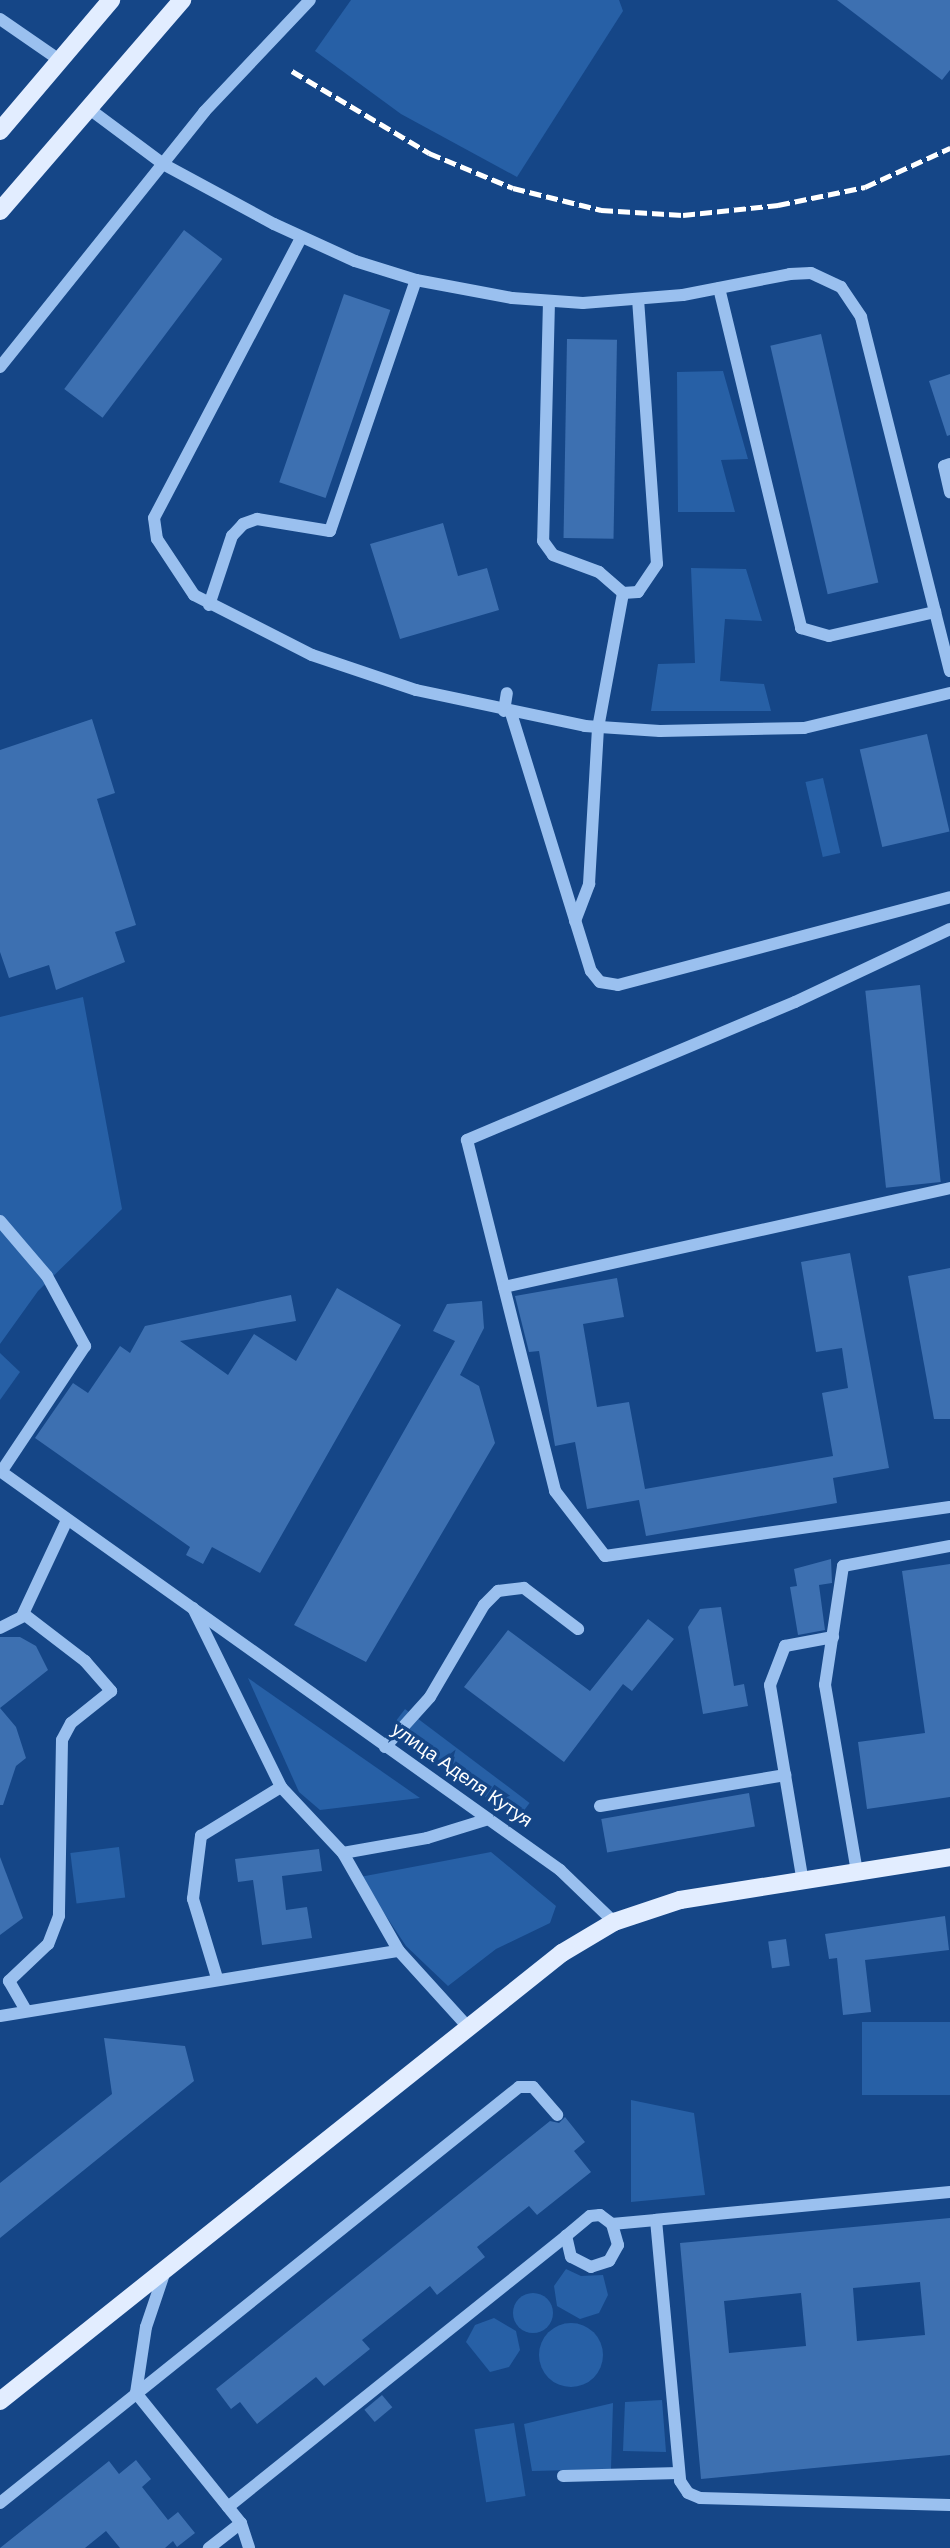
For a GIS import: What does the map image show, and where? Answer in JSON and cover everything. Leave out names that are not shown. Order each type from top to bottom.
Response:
[{"type":"main road","points":[[0,131],[6,119],[111,0]]},
{"type":"main road","points":[[0,211],[182,0]]},
{"type":"main road","points":[[0,2401],[569,1948],[614,1922],[680,1900],[950,1857]]},
{"type":"street","points":[[0,367],[163,164],[310,0]]},
{"type":"street","points":[[0,19],[58,59]]},
{"type":"street","points":[[88,108],[163,164],[301,238],[416,280],[549,301],[639,301],[811,273],[841,287],[854,302],[950,671]]},
{"type":"street","points":[[301,238],[154,518],[157,539],[177,576],[209,605],[312,655],[507,712],[598,728],[804,728],[950,693]]},
{"type":"street","points":[[209,605],[232,536],[243,524],[257,519],[337,532],[416,280]]},
{"type":"street","points":[[719,288],[801,628],[828,636],[935,612]]},
{"type":"street","points":[[549,301],[543,541],[553,555],[598,572],[624,593],[638,592],[648,583],[657,556],[639,301]]},
{"type":"street","points":[[950,464],[944,466],[950,492]]},
{"type":"street","points":[[575,921],[589,884],[598,728],[624,593]]},
{"type":"street","points":[[507,693],[507,712],[594,977],[618,985],[950,897]]},
{"type":"street","points":[[950,929],[795,1002],[467,1140],[555,1492],[605,1556],[950,1507]]},
{"type":"street","points":[[503,1287],[950,1188]]},
{"type":"street","points":[[0,1221],[47,1276],[85,1346],[1,1471]]},
{"type":"street","name":"улица Аделя Кутуя","points":[[1,1471],[191,1605],[485,1820],[560,1870],[614,1922]]},
{"type":"street","points":[[3,1620],[23,1614],[67,1520]]},
{"type":"street","points":[[857,1872],[825,1685],[843,1566],[950,1546]]},
{"type":"street","points":[[385,1746],[430,1698],[484,1605],[498,1591],[524,1588],[578,1629]]},
{"type":"street","points":[[191,1605],[281,1787],[343,1853],[399,1951],[468,2027]]},
{"type":"street","points":[[23,1614],[80,1656],[111,1691],[71,1723],[62,1740],[59,1916],[48,1944],[9,1982],[26,2010]]},
{"type":"street","points":[[803,1882],[770,1685],[785,1646],[833,1637]]},
{"type":"street","points":[[600,1806],[785,1775]]},
{"type":"street","points":[[217,1978],[193,1899],[201,1836],[281,1787]]},
{"type":"street","points":[[343,1853],[427,1838],[485,1820]]},
{"type":"street","points":[[0,2017],[26,2010],[217,1978],[399,1951]]},
{"type":"street","points":[[0,2502],[519,2087],[533,2087],[557,2115]]},
{"type":"street","points":[[228,2507],[595,2215],[612,2224],[950,2192]]},
{"type":"street","points":[[656,2220],[682,2487],[700,2498],[950,2505]]},
{"type":"street","points":[[566,2236],[567,2250],[577,2262],[598,2266],[615,2252],[612,2224]]},
{"type":"street","points":[[167,2268],[146,2327],[136,2393],[241,2523],[249,2548]]},
{"type":"street","points":[[563,2476],[679,2473]]},
{"type":"street","points":[[209,2548],[241,2523]]},
{"type":"shaded area","points":[[351,0],[619,0],[623,11],[517,177],[401,114],[315,51]]},
{"type":"shaded area","points":[[723,371],[748,459],[721,460],[735,512],[678,512],[677,372]]},
{"type":"shaded area","points":[[691,568],[746,569],[762,621],[725,619],[720,681],[764,684],[771,711],[651,711],[658,664],[695,663]]},
{"type":"shaded area","points":[[823,778],[840,853],[823,857],[805,782]]},
{"type":"shaded area","points":[[83,997],[122,1209],[38,1291],[0,1344],[0,1017]]},
{"type":"shaded area","points":[[0,1353],[20,1372],[0,1400]]},
{"type":"shaded area","points":[[248,1678],[420,1798],[320,1810],[299,1792]]},
{"type":"shaded area","points":[[405,1709],[530,1803],[516,1820],[392,1727]]},
{"type":"shaded area","points":[[119,1847],[125,1898],[77,1904],[70,1853]]},
{"type":"shaded area","points":[[491,1852],[556,1906],[550,1923],[496,1949],[448,1986],[406,1946],[360,1877]]},
{"type":"shaded area","points":[[862,2022],[950,2022],[950,2095],[862,2095]]},
{"type":"shaded area","points":[[631,2100],[694,2113],[705,2195],[631,2202]]},
{"type":"shaded area","points":[[566,2269],[581,2276],[603,2275],[608,2295],[599,2313],[580,2319],[557,2306],[554,2286]]},
{"type":"shaded area","points":[[533,2293],[541,2294],[547,2299],[552,2305],[552,2321],[547,2327],[541,2332],[533,2333],[525,2332],[519,2327],[514,2321],[513,2313],[514,2305],[519,2299],[525,2294]]},
{"type":"shaded area","points":[[494,2318],[516,2331],[520,2350],[509,2367],[490,2372],[466,2342],[475,2325]]},
{"type":"shaded area","points":[[571,2323],[589,2329],[597,2337],[603,2355],[597,2373],[589,2381],[571,2387],[553,2381],[545,2373],[539,2355],[545,2337],[553,2329]]},
{"type":"shaded area","points":[[662,2400],[666,2452],[623,2451],[625,2402]]},
{"type":"shaded area","points":[[613,2403],[611,2469],[532,2471],[524,2424]]},
{"type":"shaded area","points":[[514,2423],[526,2496],[486,2502],[474,2429]]},
{"type":"building","points":[[837,0],[950,0],[950,70],[942,80]]},
{"type":"building","points":[[184,230],[222,259],[103,418],[64,389]]},
{"type":"building","points":[[344,294],[390,310],[326,498],[279,482]]},
{"type":"building","points":[[821,334],[878,582],[828,594],[770,346]]},
{"type":"building","points":[[567,339],[617,340],[614,539],[564,538]]},
{"type":"building","points":[[950,374],[950,435],[947,436],[929,381]]},
{"type":"building","points":[[443,523],[458,576],[487,568],[499,610],[400,639],[370,544]]},
{"type":"building","points":[[92,719],[115,793],[97,799],[136,925],[115,932],[125,962],[56,990],[49,965],[9,978],[0,952],[0,750]]},
{"type":"building","points":[[927,734],[949,831],[882,847],[860,750]]},
{"type":"building","points":[[920,985],[941,1182],[886,1188],[865,991]]},
{"type":"building","points":[[850,1253],[889,1468],[833,1478],[837,1503],[646,1536],[639,1500],[587,1509],[575,1442],[555,1446],[539,1351],[529,1352],[515,1296],[617,1278],[624,1317],[583,1324],[597,1407],[629,1402],[645,1489],[833,1456],[822,1393],[848,1388],[842,1348],[816,1352],[801,1262]]},
{"type":"building","points":[[950,1268],[950,1419],[934,1419],[908,1276]]},
{"type":"building","points":[[337,1288],[401,1325],[260,1573],[212,1547],[203,1564],[186,1555],[190,1547],[35,1438],[73,1383],[88,1393],[120,1346],[130,1353],[145,1326],[291,1295],[296,1321],[180,1341],[228,1375],[254,1334],[296,1361]]},
{"type":"building","points":[[482,1301],[484,1328],[460,1375],[479,1386],[495,1443],[366,1662],[294,1625],[455,1341],[433,1331],[447,1304]]},
{"type":"building","points":[[831,1559],[832,1583],[819,1585],[825,1630],[798,1635],[790,1587],[797,1586],[794,1569]]},
{"type":"building","points":[[950,1564],[950,1797],[867,1809],[858,1742],[925,1733],[902,1571]]},
{"type":"building","points":[[721,1607],[734,1686],[744,1684],[748,1706],[703,1714],[688,1627],[700,1609]]},
{"type":"building","points":[[648,1619],[674,1639],[632,1691],[623,1684],[564,1762],[464,1687],[508,1630],[590,1691]]},
{"type":"building","points":[[0,1637],[20,1637],[36,1646],[48,1670],[0,1708]]},
{"type":"building","points":[[0,1708],[16,1727],[26,1758],[16,1766],[3,1805],[0,1805]]},
{"type":"building","points":[[749,1793],[755,1826],[607,1853],[601,1819]]},
{"type":"building","points":[[319,1849],[322,1871],[282,1876],[286,1910],[307,1907],[312,1938],[262,1945],[253,1880],[238,1882],[235,1859]]},
{"type":"building","points":[[0,1857],[23,1918],[0,1935]]},
{"type":"building","points":[[945,1916],[949,1950],[865,1960],[871,2012],[843,2015],[837,1958],[829,1959],[825,1934]]},
{"type":"building","points":[[786,1939],[790,1966],[772,1968],[768,1942]]},
{"type":"building","points":[[104,2038],[185,2046],[194,2081],[0,2238],[0,2183],[112,2094]]},
{"type":"building","points":[[565,2117],[585,2142],[574,2151],[591,2172],[537,2215],[529,2206],[477,2247],[485,2257],[437,2295],[430,2286],[362,2340],[370,2349],[324,2386],[316,2377],[257,2424],[240,2402],[231,2409],[216,2389],[550,2121],[559,2123]]},
{"type":"building","points":[[950,2218],[950,2455],[701,2479],[680,2243]],"holes":[[[920,2282],[925,2335],[857,2341],[853,2288]],[[801,2293],[806,2346],[729,2353],[724,2301]]]},
{"type":"building","points":[[382,2395],[392,2407],[375,2422],[364,2410]]},
{"type":"building","points":[[136,2460],[151,2479],[142,2487],[168,2520],[178,2512],[195,2533],[177,2547],[173,2541],[165,2548],[120,2548],[106,2531],[85,2548],[0,2548],[109,2461],[119,2474]]},
{"type":"railway","points":[[292,71],[429,153],[513,188],[601,210],[683,215],[778,205],[865,187],[950,148]]}]
